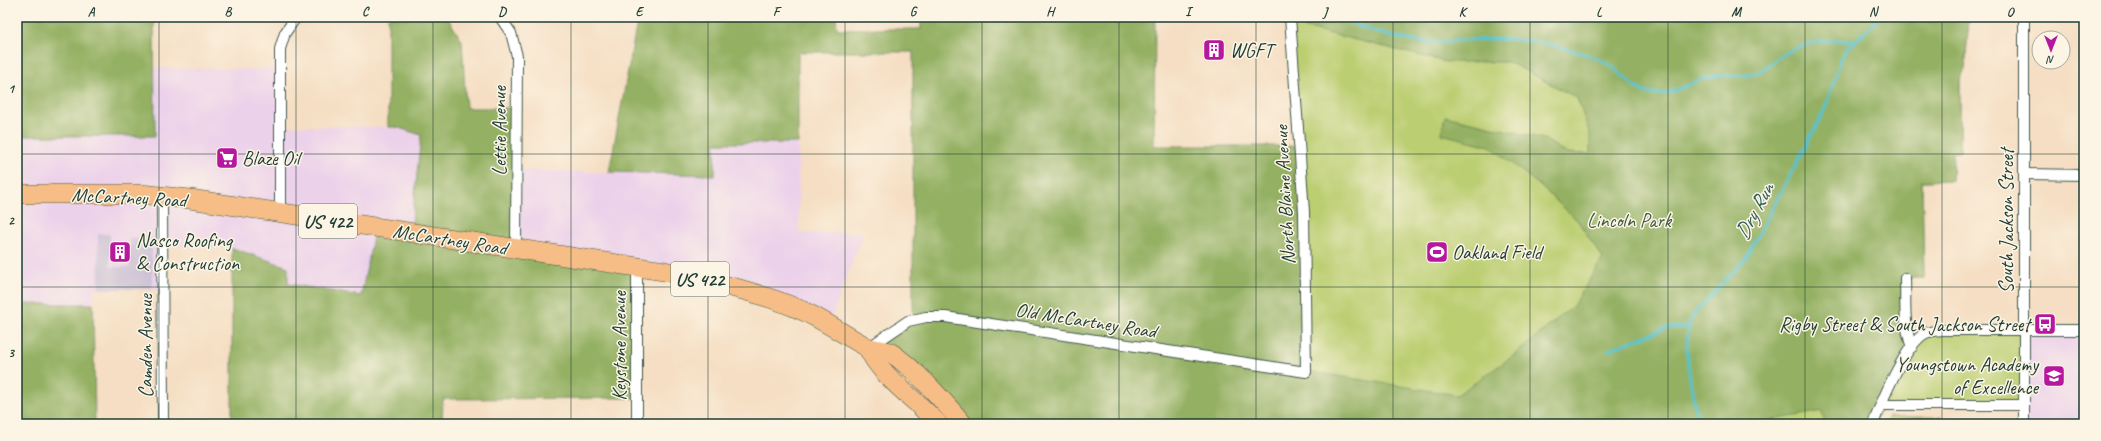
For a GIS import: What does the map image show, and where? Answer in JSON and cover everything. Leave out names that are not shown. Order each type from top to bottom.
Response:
[{"type":"highway","name":"McCartney Road","points":[[17,194],[108,193],[162,197],[637,269],[664,271],[762,295],[808,313],[868,348],[891,353],[933,390],[963,424]]},
{"type":"highway","name":"McCartney Road","points":[[868,348],[873,359],[882,370],[923,407],[938,424]]},
{"type":"street","points":[[280,214],[280,49],[285,33],[296,17]]},
{"type":"street","name":"Lettie Avenue","points":[[500,17],[511,34],[517,56],[516,250]]},
{"type":"street","name":"North Blaine Avenue","points":[[1290,17],[1304,212],[1306,372]]},
{"type":"street","name":"South Jackson Street","points":[[2024,17],[2024,424]]},
{"type":"street","points":[[2024,174],[2084,175]]},
{"type":"street","name":"Camden Avenue","points":[[162,197],[163,424]]},
{"type":"street","name":"Keystone Avenue","points":[[636,424],[637,269]]},
{"type":"street","points":[[1906,278],[1907,328],[1912,347]]},
{"type":"street","name":"Old McCartney Road","points":[[868,348],[908,321],[926,317],[945,317],[1306,372]]},
{"type":"street","points":[[1873,424],[1881,405],[1912,347],[1923,334],[1942,330],[2084,330]]},
{"type":"street","points":[[1881,405],[2024,405]]},
{"type":"shaded area","points":[[154,68],[280,69],[281,126],[396,127],[421,135],[411,234],[375,228],[361,296],[288,284],[232,248],[163,246],[163,289],[94,289],[93,304],[17,304],[17,136],[155,136]]},
{"type":"shaded area","points":[[715,143],[798,143],[799,233],[863,233],[829,324],[762,295],[516,250],[518,170],[715,175]]},
{"type":"shaded area","points":[[98,234],[110,234],[110,267],[130,267],[130,238],[152,238],[152,289],[99,289]]},
{"type":"shaded area","name":"Youngstown Academy of Excellence","points":[[2025,330],[2084,330],[2084,424],[2024,424]]},
{"type":"green space","points":[[17,17],[154,17],[155,136],[17,136]]},
{"type":"green space","points":[[388,17],[447,17],[462,41],[466,108],[518,108],[516,249],[637,269],[636,398],[443,399],[442,424],[232,424],[232,248],[288,267],[288,284],[361,296],[375,228],[411,233],[421,135],[396,127],[388,127]]},
{"type":"green space","points":[[638,17],[836,17],[837,29],[921,29],[921,17],[1155,17],[1154,146],[1300,146],[1306,371],[1457,395],[1513,356],[1573,306],[1603,258],[1577,220],[1539,185],[1490,146],[1442,134],[1445,116],[1544,139],[1566,153],[1590,154],[1590,134],[1577,98],[1509,62],[1446,62],[1291,24],[1290,17],[1969,17],[1965,69],[1960,79],[1960,152],[1953,152],[1952,180],[1922,181],[1924,278],[1906,278],[1912,347],[1873,424],[1825,424],[1822,411],[1752,424],[963,424],[946,403],[868,348],[913,319],[913,52],[798,52],[798,143],[715,143],[715,175],[609,172]]},
{"type":"green space","name":"Lincoln Park","points":[[1290,17],[1969,17],[1965,69],[1960,79],[1960,152],[1953,152],[1952,180],[1922,181],[1924,278],[1906,278],[1912,346],[1923,334],[2025,330],[2024,405],[1881,405],[1873,424],[1306,424]]},
{"type":"green space","points":[[17,304],[93,304],[95,424],[17,424]]},
{"type":"green space","points":[[1889,417],[1942,417],[1942,424],[1886,424]]},
{"type":"waterway","name":"Dry Run","points":[[1698,424],[1687,356],[1687,342],[1692,316],[1746,258],[1824,111],[1842,57],[1849,46],[1881,17]]},
{"type":"waterway","points":[[1353,24],[1394,37],[1425,42],[1439,43],[1460,40],[1496,39],[1544,43],[1581,52],[1599,59],[1612,67],[1636,88],[1651,94],[1666,93],[1709,77],[1743,76],[1754,74],[1761,71],[1787,52],[1815,42],[1834,40],[1854,42]]},
{"type":"waterway","points":[[1608,350],[1667,328],[1688,327]]},
{"type":"place","name":"WGFT","points":[[1214,50]]},
{"type":"place","name":"Blaze Oil","points":[[227,158]]},
{"type":"place","name":"Nasco Roofing & Construction","points":[[120,252]]},
{"type":"place","name":"Oakland Field","points":[[1437,252]]},
{"type":"place","name":"Rigby Street & South Jackson Street","points":[[2045,324]]},
{"type":"place","name":"Youngstown Academy of Excellence","points":[[2054,376]]}]
